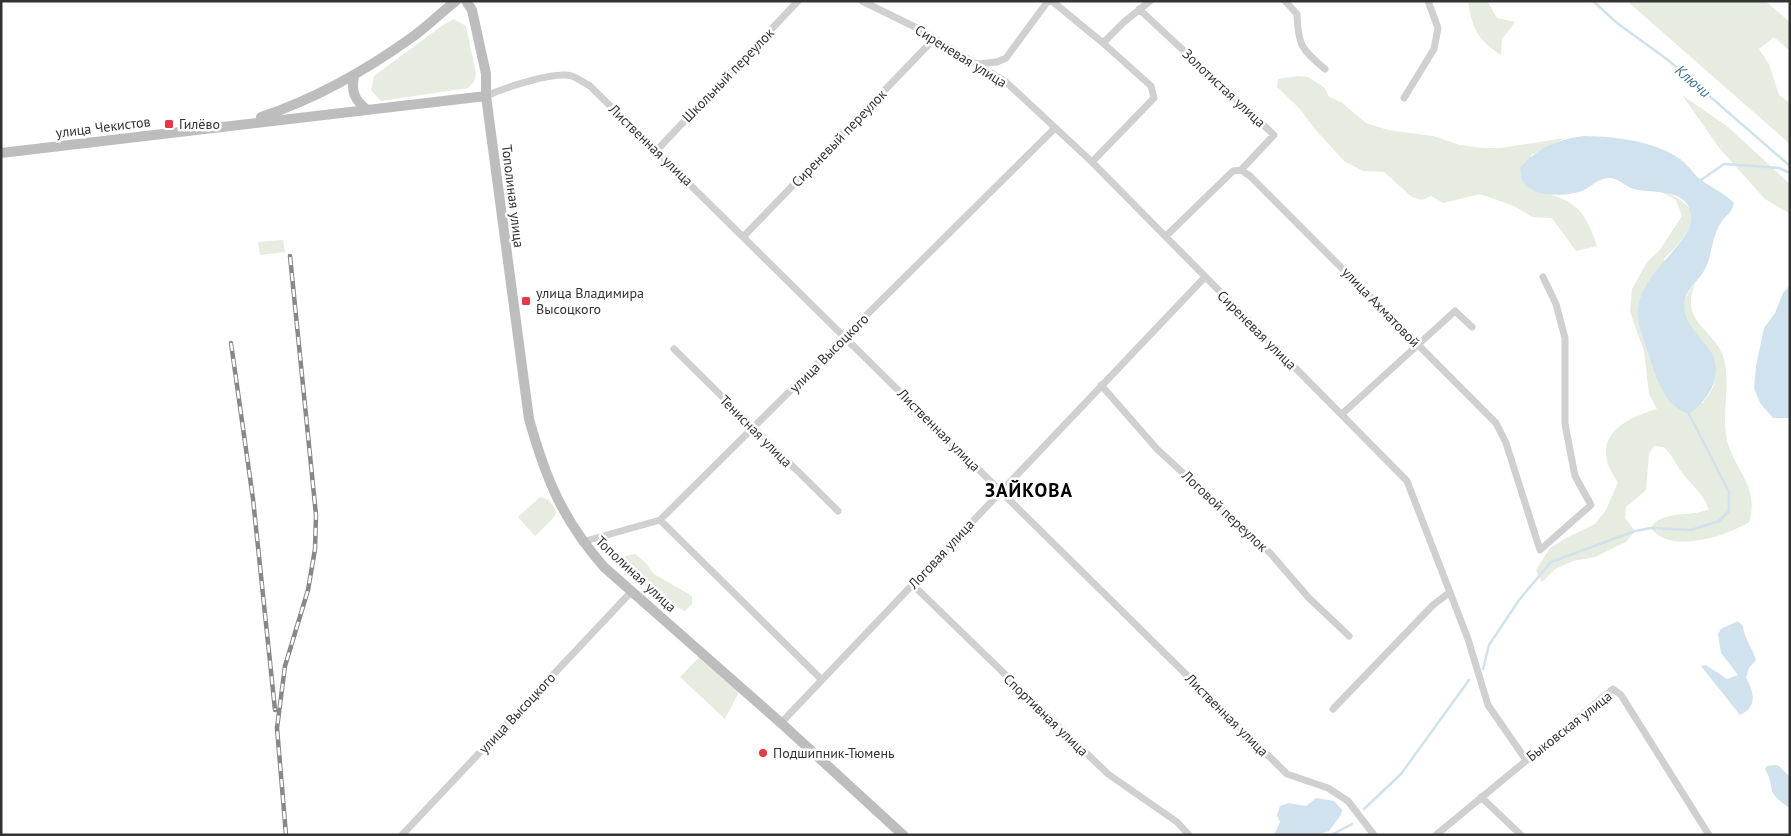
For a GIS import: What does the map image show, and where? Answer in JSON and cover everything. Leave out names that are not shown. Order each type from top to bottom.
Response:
[{"type":"main road","points":[[238,124],[278,111],[354,76],[412,37],[456,1]]},
{"type":"main road","name":"Тополиная улица","points":[[466,1],[472,10],[486,74],[486,96],[528,419],[543,469],[568,521],[582,542],[604,567],[781,723],[903,835]]},
{"type":"main road","points":[[354,76],[352,88],[356,102],[366,109]]},
{"type":"main road","points":[[238,124],[486,96]]},
{"type":"main road","name":"улица Чекистов","points":[[1,153],[238,124]]},
{"type":"street","name":"Школьный переулок","points":[[657,150],[798,1]]},
{"type":"street","name":"Сиреневая улица","points":[[862,1],[934,39],[1006,82],[1092,162],[1407,481],[1468,639],[1488,705],[1526,760]]},
{"type":"street","points":[[978,64],[997,62],[1006,58],[1048,1]]},
{"type":"street","points":[[1052,1],[1151,86],[1154,98],[1092,162]]},
{"type":"street","points":[[1103,43],[1150,1]]},
{"type":"street","points":[[1285,1],[1297,14],[1298,33],[1304,52],[1325,69]]},
{"type":"street","points":[[1404,98],[1434,49],[1438,28],[1428,1]]},
{"type":"street","name":"Золотистая улица","points":[[1139,9],[1274,135],[1241,170]]},
{"type":"street","name":"Сиреневый переулок","points":[[744,236],[934,39]]},
{"type":"street","name":"Лиственная улица","points":[[486,96],[511,86],[534,80],[571,76],[590,86],[657,150],[1287,774],[1328,788],[1348,801],[1374,835]]},
{"type":"street","name":"улица Высоцкого","points":[[582,542],[660,520],[1055,128]]},
{"type":"street","points":[[1166,236],[1233,171],[1241,170]]},
{"type":"street","name":"улица Ахматовой","points":[[1241,170],[1250,176],[1306,230],[1417,345],[1496,423],[1506,442],[1540,550],[1591,505],[1575,476],[1565,424],[1565,338],[1556,304],[1543,277]]},
{"type":"street","name":"Логовая улица","points":[[781,723],[1204,277]]},
{"type":"street","points":[[1342,414],[1455,311],[1472,327]]},
{"type":"street","name":"Тенисная улица","points":[[674,350],[752,429],[838,511]]},
{"type":"street","name":"Логовой переулок","points":[[1101,385],[1157,449],[1271,554],[1308,598],[1349,636]]},
{"type":"street","points":[[660,520],[822,680]]},
{"type":"street","name":"Спортивная улица","points":[[912,584],[1108,774],[1177,822],[1189,835]]},
{"type":"street","name":"улица Высоцкого","points":[[402,835],[632,591]]},
{"type":"street","points":[[1334,709],[1433,605],[1450,592]]},
{"type":"street","name":"Быковская улица","points":[[1436,835],[1613,689],[1622,694],[1708,835]]},
{"type":"street","points":[[1481,797],[1521,835]]},
{"type":"shaded area","points":[[1468,1],[1487,1],[1497,18],[1515,22],[1502,39],[1501,55],[1493,50],[1477,33]]},
{"type":"shaded area","points":[[1627,1],[1765,1],[1790,22],[1790,51],[1774,37],[1759,49],[1769,64],[1779,95],[1790,103],[1790,144]]},
{"type":"shaded area","points":[[454,19],[466,26],[476,74],[474,82],[468,88],[381,101],[371,90],[374,76]]},
{"type":"shaded area","points":[[1298,76],[1308,77],[1325,88],[1329,97],[1341,102],[1366,123],[1388,130],[1433,136],[1460,145],[1483,148],[1501,148],[1565,138],[1531,155],[1531,190],[1557,197],[1575,206],[1587,221],[1597,246],[1576,251],[1552,218],[1532,217],[1514,206],[1480,194],[1443,203],[1431,196],[1422,200],[1412,197],[1384,172],[1363,171],[1344,161],[1314,128],[1300,109],[1277,87],[1278,79]]},
{"type":"shaded area","points":[[1682,95],[1728,127],[1790,184],[1790,214],[1765,199],[1720,149]]},
{"type":"shaded area","points":[[1660,191],[1676,197],[1686,204],[1691,212],[1688,229],[1674,249],[1664,259],[1702,404],[1713,387],[1716,372],[1714,361],[1709,351],[1690,326],[1686,317],[1685,300],[1695,283],[1691,297],[1695,317],[1720,349],[1724,359],[1727,379],[1725,430],[1731,451],[1749,489],[1752,510],[1749,522],[1727,533],[1698,540],[1684,542],[1659,536],[1651,528],[1662,518],[1702,512],[1709,509],[1703,498],[1664,447],[1654,446],[1649,454],[1646,490],[1626,507],[1625,518],[1635,531],[1626,542],[1595,557],[1573,561],[1555,569],[1542,582],[1536,570],[1550,548],[1595,524],[1606,510],[1618,482],[1609,468],[1606,455],[1607,444],[1612,435],[1630,419],[1657,409],[1649,394],[1644,351],[1630,312],[1632,289],[1647,262],[1659,251],[1682,216],[1676,200]]},
{"type":"shaded area","points":[[283,240],[285,252],[260,255],[258,242]]},
{"type":"shaded area","points":[[540,497],[549,500],[556,511],[555,516],[535,536],[518,517]]},
{"type":"shaded area","points":[[635,554],[646,563],[654,574],[692,596],[692,604],[685,611],[659,598],[623,565],[625,556]]},
{"type":"shaded area","points":[[700,656],[739,692],[725,719],[680,677]]},
{"type":"water","points":[[1584,136],[1634,141],[1658,148],[1683,161],[1702,181],[1734,203],[1732,210],[1717,229],[1706,267],[1685,299],[1684,306],[1687,320],[1709,349],[1716,367],[1713,385],[1709,394],[1689,414],[1681,411],[1665,396],[1644,342],[1638,317],[1640,301],[1646,287],[1684,237],[1690,226],[1691,215],[1688,206],[1676,196],[1631,188],[1611,178],[1600,180],[1584,190],[1560,195],[1535,191],[1522,181],[1520,168],[1533,155],[1557,142]]},
{"type":"water","points":[[1790,285],[1790,418],[1773,418],[1760,403],[1754,388],[1756,366],[1764,328],[1775,313],[1783,293]]},
{"type":"water","points":[[1738,621],[1743,626],[1756,660],[1749,668],[1746,678],[1751,688],[1752,703],[1746,712],[1740,715],[1701,666],[1706,665],[1727,679],[1738,675],[1721,653],[1718,634],[1721,629]]},
{"type":"water","points":[[1767,766],[1779,766],[1790,777],[1790,808],[1776,798],[1773,793],[1765,769]]},
{"type":"water","points":[[1316,798],[1334,801],[1342,810],[1341,815],[1329,831],[1317,835],[1274,835],[1280,822],[1277,815],[1280,806],[1288,803],[1306,806]]},
{"type":"waterway","name":"Ключи","points":[[1593,1],[1617,23],[1668,60],[1790,166]]},
{"type":"waterway","points":[[1701,180],[1724,164],[1779,168],[1790,173]]},
{"type":"waterway","points":[[1483,669],[1489,645],[1519,600],[1551,562],[1635,531],[1651,528],[1691,530],[1719,521],[1729,511],[1729,492],[1689,414]]},
{"type":"waterway","points":[[1364,809],[1401,774],[1469,680]]},
{"type":"waterway","points":[[1331,835],[1352,824]]},
{"type":"railway","points":[[286,835],[277,728],[285,666],[308,590],[315,549],[316,515],[290,256]]},
{"type":"railway","points":[[231,343],[253,499],[275,710]]},
{"type":"place","name":"Гилёво","points":[[169,124]]},
{"type":"place","name":"улица Владимира Высоцкого","points":[[526,301]]},
{"type":"place","name":"Подшипник-Тюмень","points":[[763,753]]},
{"type":"district","name":"ЗАЙКОВА","points":[[1029,490]]}]
